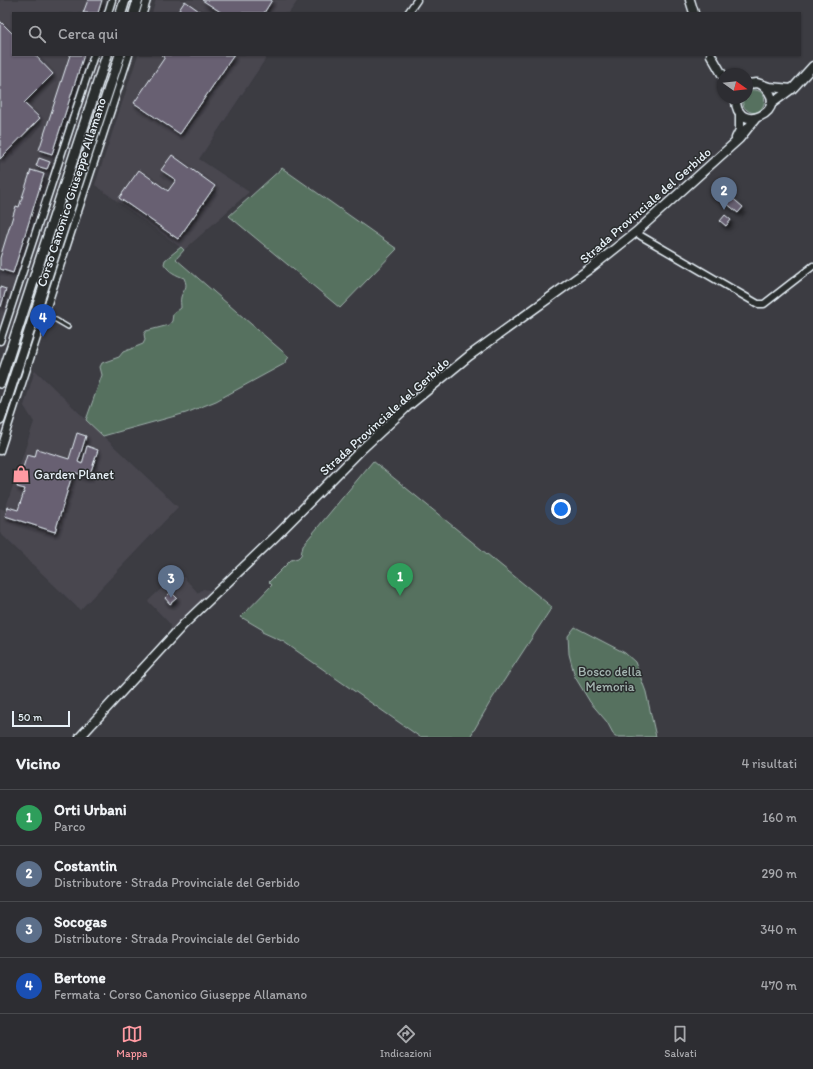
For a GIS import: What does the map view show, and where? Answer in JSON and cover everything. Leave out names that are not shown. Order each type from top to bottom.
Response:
[{"type":"main road","points":[[121,12],[125,0]]},
{"type":"main road","points":[[134,12],[138,0]]},
{"type":"main road","name":"Corso Canonico Giuseppe Allamano","points":[[0,381],[107,56]]},
{"type":"main road","name":"Corso Canonico Giuseppe Allamano","points":[[0,420],[17,385],[120,56]]},
{"type":"street","points":[[108,12],[112,0]]},
{"type":"street","points":[[143,12],[147,0]]},
{"type":"street","points":[[409,12],[417,0]]},
{"type":"street","points":[[690,0],[694,12]]},
{"type":"street","name":"Corso Canonico Giuseppe Allamano","points":[[0,341],[94,56]]},
{"type":"street","name":"Corso Canonico Giuseppe Allamano","points":[[0,451],[17,385],[44,316],[130,56]]},
{"type":"street","points":[[713,56],[719,68]]},
{"type":"street","name":"Strada Provinciale del Gerbido","points":[[80,737],[183,625],[272,541],[363,448],[407,407],[469,356],[592,267],[636,232],[734,144],[756,118],[766,114],[771,104],[792,89],[813,66]]},
{"type":"street","points":[[753,84],[792,89]]},
{"type":"street","points":[[762,85],[769,93],[771,104]]},
{"type":"street","points":[[734,144],[740,130],[740,113],[737,104]]},
{"type":"street","points":[[740,113],[750,118],[756,118]]},
{"type":"street","points":[[636,232],[755,303],[762,305],[813,266]]},
{"type":"street","points":[[0,381],[17,385]]},
{"type":"lane","points":[[44,316],[56,320],[68,327]]},
{"type":"shaded area","points":[[0,0],[102,0],[98,12],[12,12],[12,56],[85,56],[0,327]]},
{"type":"shaded area","points":[[156,0],[298,0],[290,12],[152,12]]},
{"type":"shaded area","points":[[138,56],[267,56],[199,159],[249,192],[184,250],[95,185]]},
{"type":"shaded area","points":[[35,370],[178,507],[80,610],[0,533],[0,508],[5,510],[34,422],[24,406]]},
{"type":"shaded area","points":[[179,572],[198,593],[203,589],[209,590],[219,586],[170,633],[171,625],[148,601]]},
{"type":"green space","points":[[753,90],[763,94],[764,104],[758,112],[753,113],[747,110],[743,105],[753,104]]},
{"type":"green space","points":[[282,168],[397,249],[340,308],[229,216]]},
{"type":"green space","points":[[181,247],[184,250],[176,259],[289,357],[284,364],[216,401],[186,413],[103,436],[86,420],[102,375],[100,367],[102,363],[119,357],[123,352],[143,344],[145,340],[144,334],[146,331],[169,325],[172,321],[173,314],[181,308],[181,297],[186,287],[184,278],[170,271],[164,264],[165,260]]},
{"type":"green space","points":[[373,461],[552,607],[492,699],[470,737],[420,737],[284,642],[262,632],[263,630],[241,617],[272,585],[269,582],[291,560],[298,558],[301,555],[303,545]]},
{"type":"green space","name":"Bosco della Memoria","points":[[575,627],[625,653],[635,662],[646,692],[656,737],[615,737],[607,722],[590,702],[575,677],[569,654],[568,636]]},
{"type":"building","points":[[88,0],[102,0],[98,12],[83,12]]},
{"type":"building","points":[[202,0],[272,0],[265,12],[220,12]]},
{"type":"building","points":[[185,1],[201,12],[178,12]]},
{"type":"building","points":[[0,21],[12,33],[12,56],[36,56],[53,74],[24,103],[40,118],[0,159]]},
{"type":"building","points":[[70,56],[84,56],[52,154],[39,150]]},
{"type":"building","points":[[163,56],[233,56],[180,134],[134,103],[165,57]]},
{"type":"building","points":[[172,155],[215,186],[178,239],[119,198],[139,170],[168,191],[176,180],[161,170]]},
{"type":"building","points":[[39,158],[50,162],[47,169],[36,166]]},
{"type":"building","points":[[31,170],[44,174],[13,273],[0,269],[0,258],[16,206],[19,207]]},
{"type":"building","points":[[716,184],[743,207],[738,213],[711,190]]},
{"type":"building","points":[[725,215],[731,220],[726,226],[720,221]]},
{"type":"building","points":[[0,287],[6,289],[1,307],[0,306]]},
{"type":"building","points":[[77,433],[86,436],[78,462],[82,464],[87,446],[98,450],[89,477],[73,472],[55,532],[5,516],[8,507],[18,510],[25,489],[17,487],[27,455],[35,457],[37,449],[69,459]]},
{"type":"building","points":[[171,592],[177,598],[170,604],[165,598]]},
{"type":"place","name":"Costantin","points":[[724,210]]},
{"type":"place","name":"Bertone","points":[[43,337]]},
{"type":"place","name":"Garden Planet","points":[[21,474]]},
{"type":"place","name":"Orti Urbani","points":[[400,596]]},
{"type":"place","name":"Socogas","points":[[171,598]]}]
